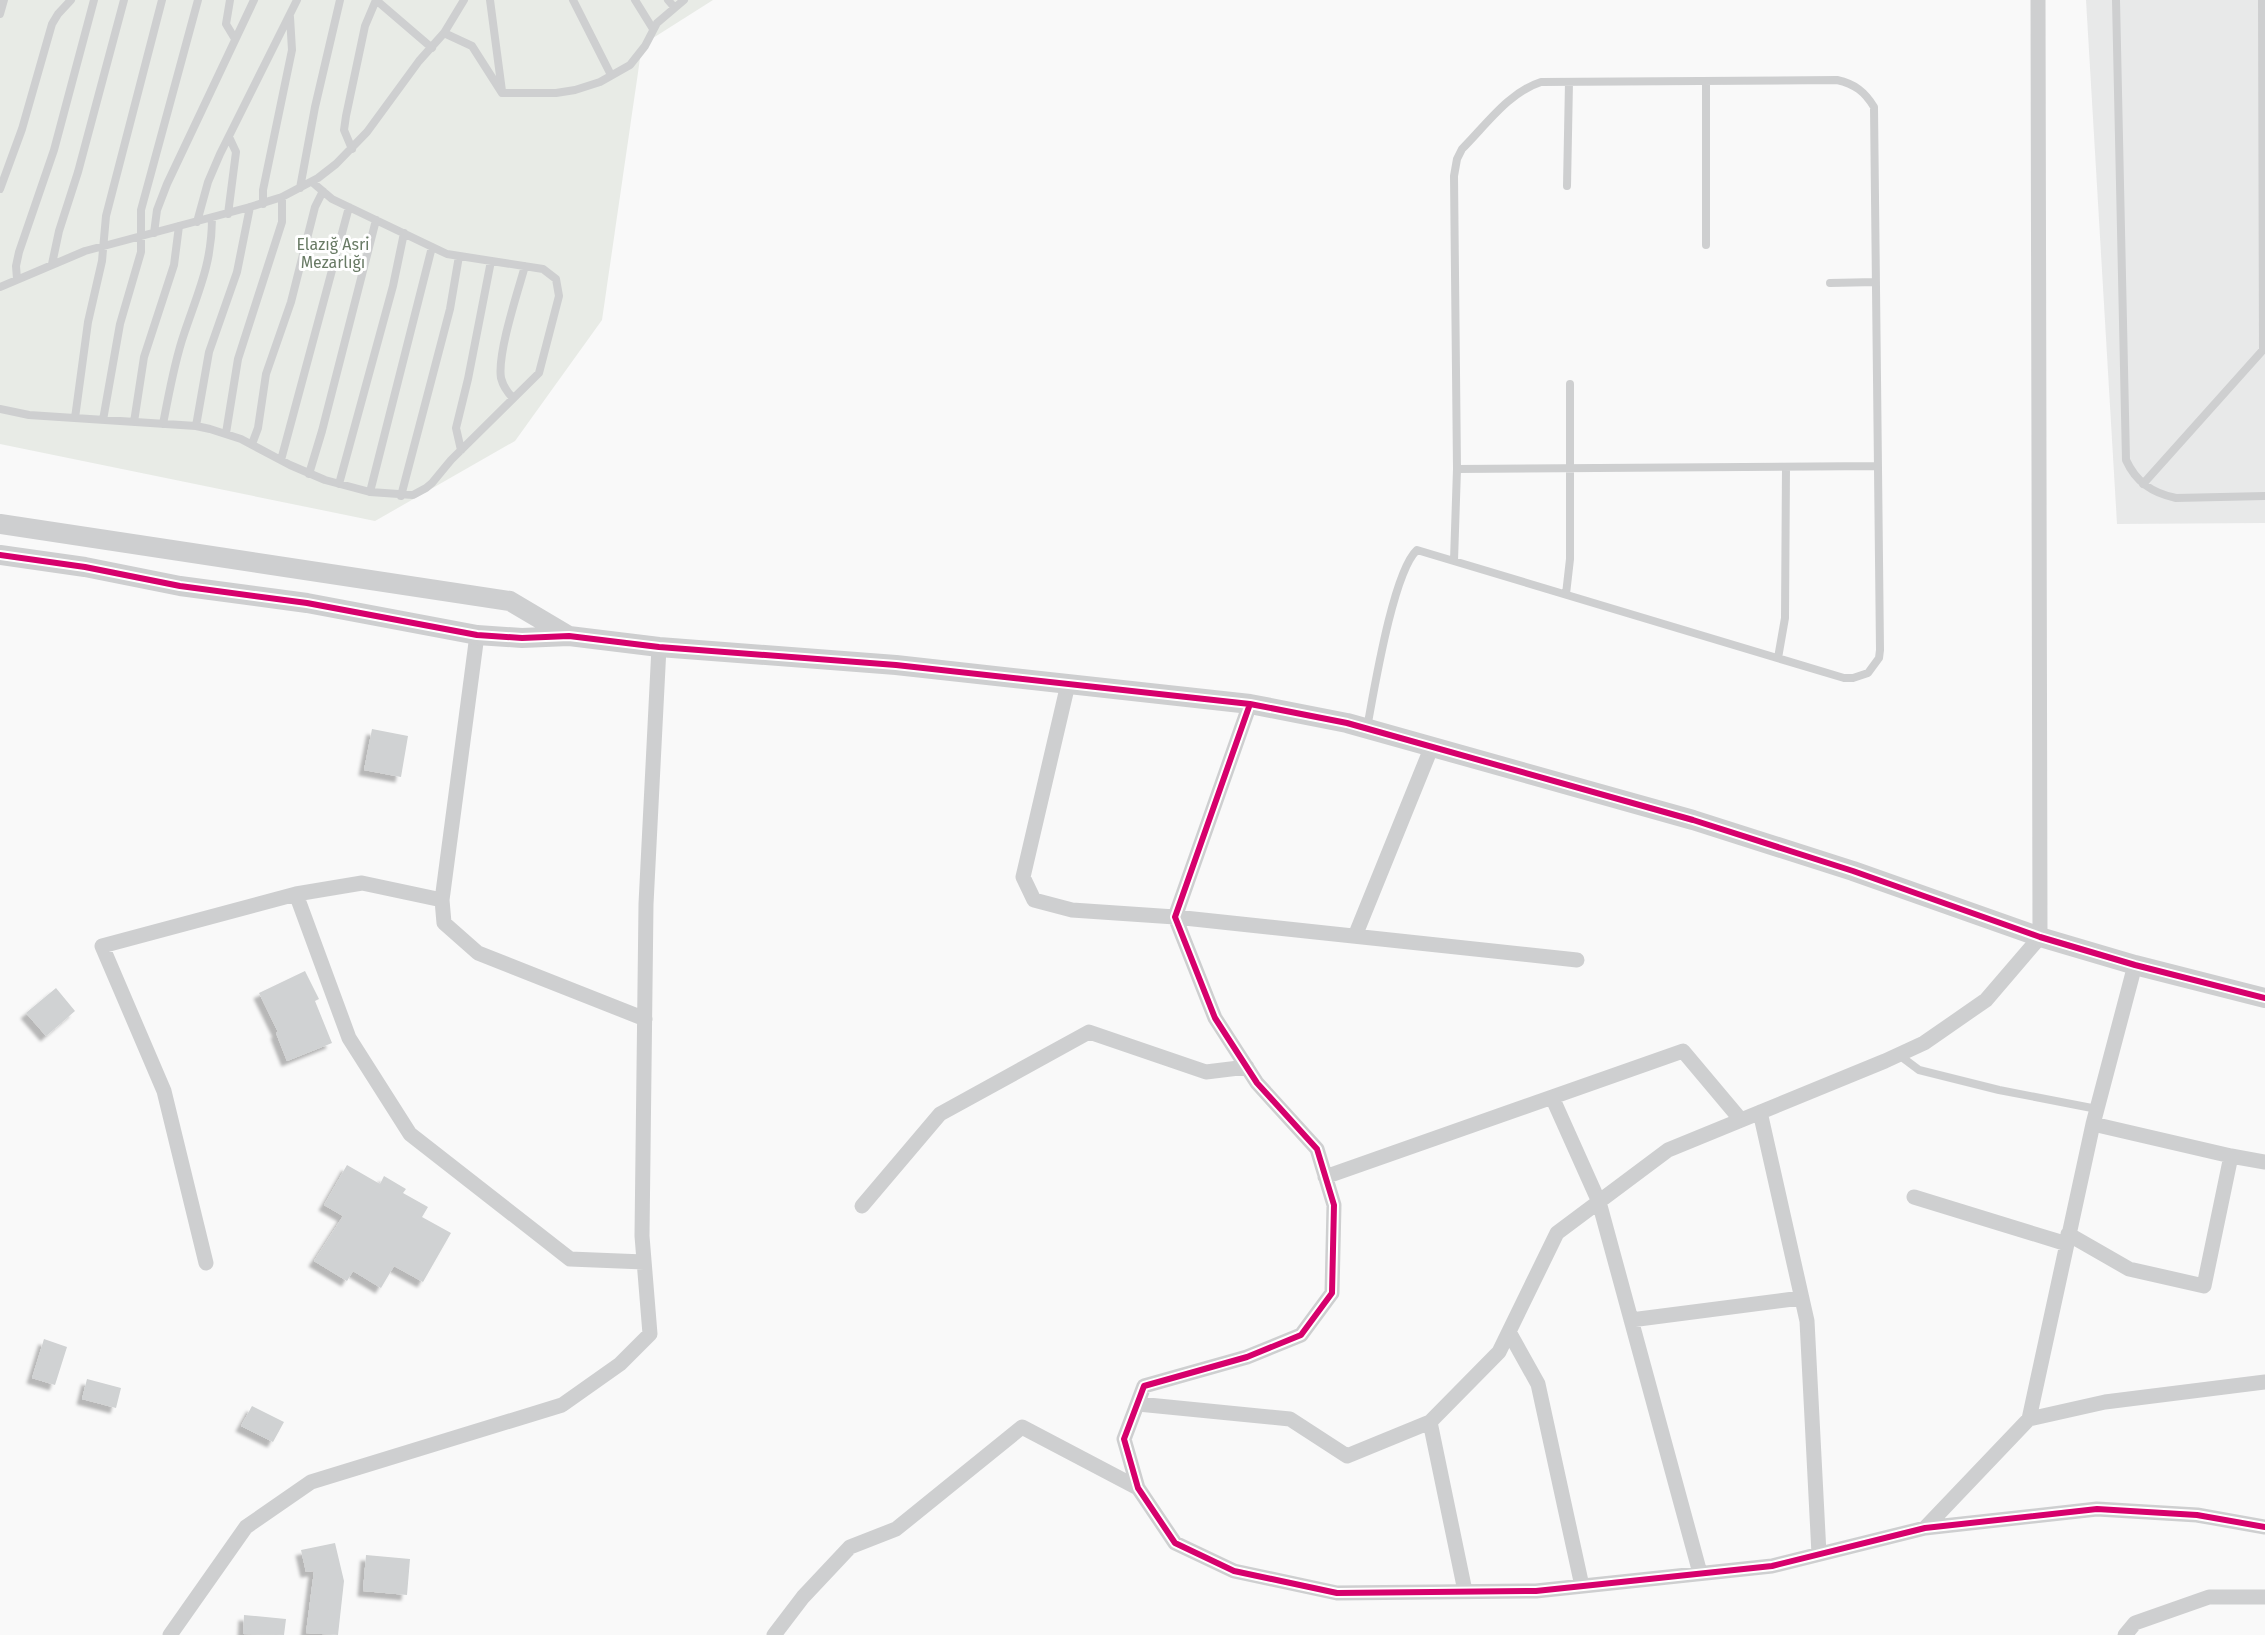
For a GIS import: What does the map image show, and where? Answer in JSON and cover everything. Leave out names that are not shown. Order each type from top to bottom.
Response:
[{"type":"street","points":[[1137,1404],[1290,1419],[1347,1456],[1430,1422],[1499,1352],[1557,1233],[1668,1150],[1924,1043],[1986,1000],[2040,937],[2038,0]]},
{"type":"street","points":[[0,524],[510,601],[569,636]]},
{"type":"street","points":[[0,555],[85,567],[180,586],[307,603],[477,636],[522,638],[569,636],[659,647],[896,664],[1250,704],[1367,728],[1693,820],[1853,871],[2040,937],[2135,965],[2265,998]]},
{"type":"street","points":[[477,636],[442,900],[444,922],[478,953],[645,1019]]},
{"type":"street","points":[[170,1635],[246,1527],[311,1482],[562,1405],[620,1364],[650,1334],[642,1236],[646,904],[659,647]]},
{"type":"street","points":[[1068,684],[1023,876],[1034,900],[1072,910],[1175,917],[1577,960]]},
{"type":"street","points":[[1250,704],[1175,917],[1215,1018],[1257,1083],[1317,1149],[1334,1205],[1332,1293],[1301,1335],[1247,1357],[1144,1386],[1124,1439],[1138,1488],[1175,1543],[1234,1571],[1337,1593],[1536,1591],[1772,1566],[1926,1528],[2097,1509],[2197,1515],[2265,1527]]},
{"type":"street","points":[[1355,936],[1432,746]]},
{"type":"street","points":[[206,1263],[164,1090],[102,946],[297,894],[362,883],[442,900]]},
{"type":"street","points":[[297,894],[349,1038],[410,1134],[570,1259],[644,1262]]},
{"type":"street","points":[[1926,1528],[2029,1419],[2095,1116],[2135,965]]},
{"type":"street","points":[[862,1206],[940,1114],[1089,1032],[1206,1072],[1247,1067]]},
{"type":"street","points":[[1325,1177],[1683,1052],[1741,1120]]},
{"type":"street","points":[[1552,1097],[1599,1202],[1700,1573]]},
{"type":"street","points":[[1760,1112],[1806,1321],[1819,1554]]},
{"type":"street","points":[[2095,1116],[2231,1156],[2265,1162]]},
{"type":"street","points":[[1914,1197],[2068,1239],[2130,1269],[2204,1286],[2231,1156]]},
{"type":"street","points":[[1631,1320],[1801,1298]]},
{"type":"street","points":[[1509,1332],[1538,1384],[1582,1586]]},
{"type":"street","points":[[2029,1419],[2105,1402],[2265,1382]]},
{"type":"street","points":[[1430,1422],[1465,1591]]},
{"type":"street","points":[[774,1635],[803,1597],[850,1547],[896,1529],[1022,1427],[1138,1488]]},
{"type":"street","points":[[2125,1635],[2135,1623],[2209,1597],[2265,1597]]},
{"type":"lane","points":[[0,14],[4,0]]},
{"type":"lane","points":[[0,189],[22,129],[52,24],[71,0]]},
{"type":"lane","points":[[17,279],[16,266],[19,252],[54,150],[94,0]]},
{"type":"lane","points":[[52,264],[59,231],[78,172],[124,0]]},
{"type":"lane","points":[[75,418],[88,322],[102,261],[106,216],[162,0]]},
{"type":"lane","points":[[103,420],[120,324],[141,252],[141,210],[198,0]]},
{"type":"lane","points":[[230,0],[226,24],[235,39]]},
{"type":"lane","points":[[154,233],[157,210],[167,184],[254,0]]},
{"type":"lane","points":[[197,222],[208,182],[297,0]]},
{"type":"lane","points":[[300,188],[315,107],[340,0]]},
{"type":"lane","points":[[352,149],[344,130],[346,116],[365,26],[376,0],[432,48]]},
{"type":"lane","points":[[0,287],[85,250],[263,204],[312,182],[352,149],[419,61],[444,33],[464,0]]},
{"type":"lane","points":[[490,0],[502,93]]},
{"type":"lane","points":[[573,0],[611,75]]},
{"type":"lane","points":[[635,0],[653,28]]},
{"type":"lane","points":[[668,0],[674,8]]},
{"type":"lane","points":[[502,93],[556,93],[588,87],[630,65],[645,46],[653,28],[664,14],[684,0]]},
{"type":"lane","points":[[2116,0],[2126,459],[2130,469],[2143,484],[2164,495],[2176,498],[2265,496]]},
{"type":"lane","points":[[2143,484],[2264,350],[2262,0]]},
{"type":"lane","points":[[263,204],[263,190],[292,50],[290,15]]},
{"type":"lane","points":[[444,33],[472,46],[502,93]]},
{"type":"lane","points":[[1367,728],[1382,651],[1404,570],[1409,557],[1417,550],[1844,678],[1853,678],[1868,673],[1878,658],[1874,107],[1869,98],[1854,85],[1837,80],[1541,82],[1526,87],[1462,149],[1457,159],[1454,176],[1457,469],[1454,561]]},
{"type":"lane","points":[[1706,81],[1706,245]]},
{"type":"lane","points":[[1567,186],[1569,82]]},
{"type":"lane","points":[[228,214],[236,152],[229,136]]},
{"type":"lane","points":[[0,408],[29,415],[196,426],[226,433],[309,474],[339,484],[370,492],[401,496],[412,495],[426,488],[539,373],[559,296],[559,288],[550,273],[543,269],[447,254],[332,199],[312,182]]},
{"type":"lane","points":[[252,444],[259,422],[266,374],[286,320],[315,207],[323,191]]},
{"type":"lane","points":[[226,433],[238,359],[282,222],[282,197]]},
{"type":"lane","points":[[196,426],[209,352],[237,272],[250,207]]},
{"type":"lane","points":[[281,460],[349,207]]},
{"type":"lane","points":[[164,424],[177,358],[201,290],[212,243],[212,218]]},
{"type":"lane","points":[[309,474],[376,220]]},
{"type":"lane","points":[[134,422],[144,357],[174,266],[179,226]]},
{"type":"lane","points":[[339,484],[393,286],[404,233]]},
{"type":"lane","points":[[370,492],[432,247]]},
{"type":"lane","points":[[401,496],[448,319],[459,256]]},
{"type":"lane","points":[[461,450],[456,428],[492,261]]},
{"type":"lane","points":[[513,398],[502,383],[501,369],[513,309],[525,266]]},
{"type":"lane","points":[[1830,283],[1876,282]]},
{"type":"lane","points":[[1566,594],[1570,559],[1570,384]]},
{"type":"lane","points":[[1457,469],[1878,466]]},
{"type":"lane","points":[[1778,658],[1785,618],[1786,467]]},
{"type":"lane","points":[[1899,1054],[1919,1070],[2095,1116]]},
{"type":"shaded area","points":[[2086,0],[2265,0],[2265,523],[2117,524]]},
{"type":"green space","name":"Elazığ Asri Mezarlığı","points":[[0,0],[713,0],[642,45],[602,320],[515,441],[375,521],[0,444]]},
{"type":"building","points":[[372,729],[408,736],[401,777],[364,770]]},
{"type":"building","points":[[305,971],[319,999],[315,1001],[332,1043],[287,1061],[276,1033],[278,1032],[259,993]]},
{"type":"building","points":[[56,988],[75,1011],[46,1036],[26,1013]]},
{"type":"building","points":[[347,1165],[380,1184],[384,1176],[406,1189],[403,1193],[428,1207],[422,1217],[451,1233],[423,1282],[394,1266],[381,1288],[353,1271],[347,1281],[314,1261],[343,1216],[324,1205]]},
{"type":"building","points":[[44,1339],[67,1347],[55,1385],[32,1378]]},
{"type":"building","points":[[87,1379],[121,1388],[116,1408],[82,1399]]},
{"type":"building","points":[[252,1406],[284,1422],[273,1442],[241,1426]]},
{"type":"building","points":[[335,1543],[344,1581],[338,1635],[306,1633],[314,1571],[306,1572],[301,1550]]},
{"type":"building","points":[[366,1555],[410,1559],[407,1595],[363,1591]]},
{"type":"building","points":[[244,1615],[286,1619],[284,1635],[243,1634]]},
{"type":"cycle path","points":[[0,555],[85,567],[180,586],[307,603],[477,635],[522,638],[569,636],[659,647],[896,665],[1250,704],[1347,723],[1693,820],[1853,871],[2040,937],[2135,965],[2265,998]]},
{"type":"cycle path","points":[[1250,704],[1175,917],[1215,1018],[1257,1083],[1317,1149],[1334,1205],[1332,1293],[1301,1335],[1247,1357],[1144,1386],[1124,1439],[1138,1488],[1175,1543],[1234,1571],[1337,1593],[1536,1591],[1772,1566],[1925,1528],[2097,1509],[2197,1515],[2265,1527]]}]
